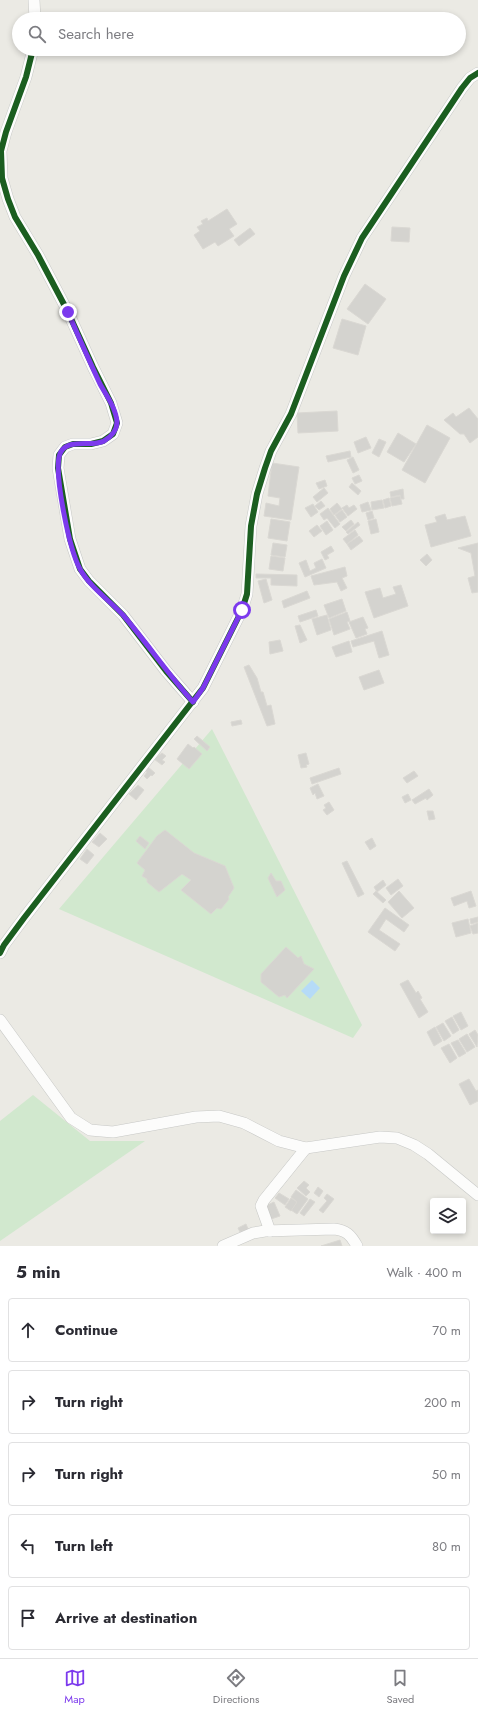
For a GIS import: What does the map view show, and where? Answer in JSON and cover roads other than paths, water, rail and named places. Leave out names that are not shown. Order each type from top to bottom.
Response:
[{"type":"street","points":[[34,0],[35,12]]},
{"type":"street","points":[[31,56],[26,78],[6,132],[1,151],[2,178],[15,217],[68,312],[92,367],[111,403],[117,423],[113,434],[103,442],[73,444],[65,447],[59,455],[58,468],[70,539],[80,569],[89,581],[123,615],[166,671],[193,702]]},
{"type":"street","points":[[0,953],[4,945],[24,918],[203,688],[242,610],[247,594],[251,526],[257,494],[265,468],[271,451],[291,414],[344,276],[362,238],[388,198],[462,88],[470,78],[478,73]]},
{"type":"street","points":[[0,1020],[71,1118],[90,1130],[113,1132],[196,1117],[219,1116],[244,1123],[279,1142],[306,1148],[380,1137],[397,1138],[414,1145],[428,1154],[478,1195]]},
{"type":"street","points":[[270,1231],[261,1206],[264,1200],[306,1148]]},
{"type":"street","points":[[223,1246],[253,1233],[270,1231],[342,1230],[349,1234],[357,1246]]},
{"type":"water","points":[[312,980],[320,988],[310,999],[301,991]]}]
